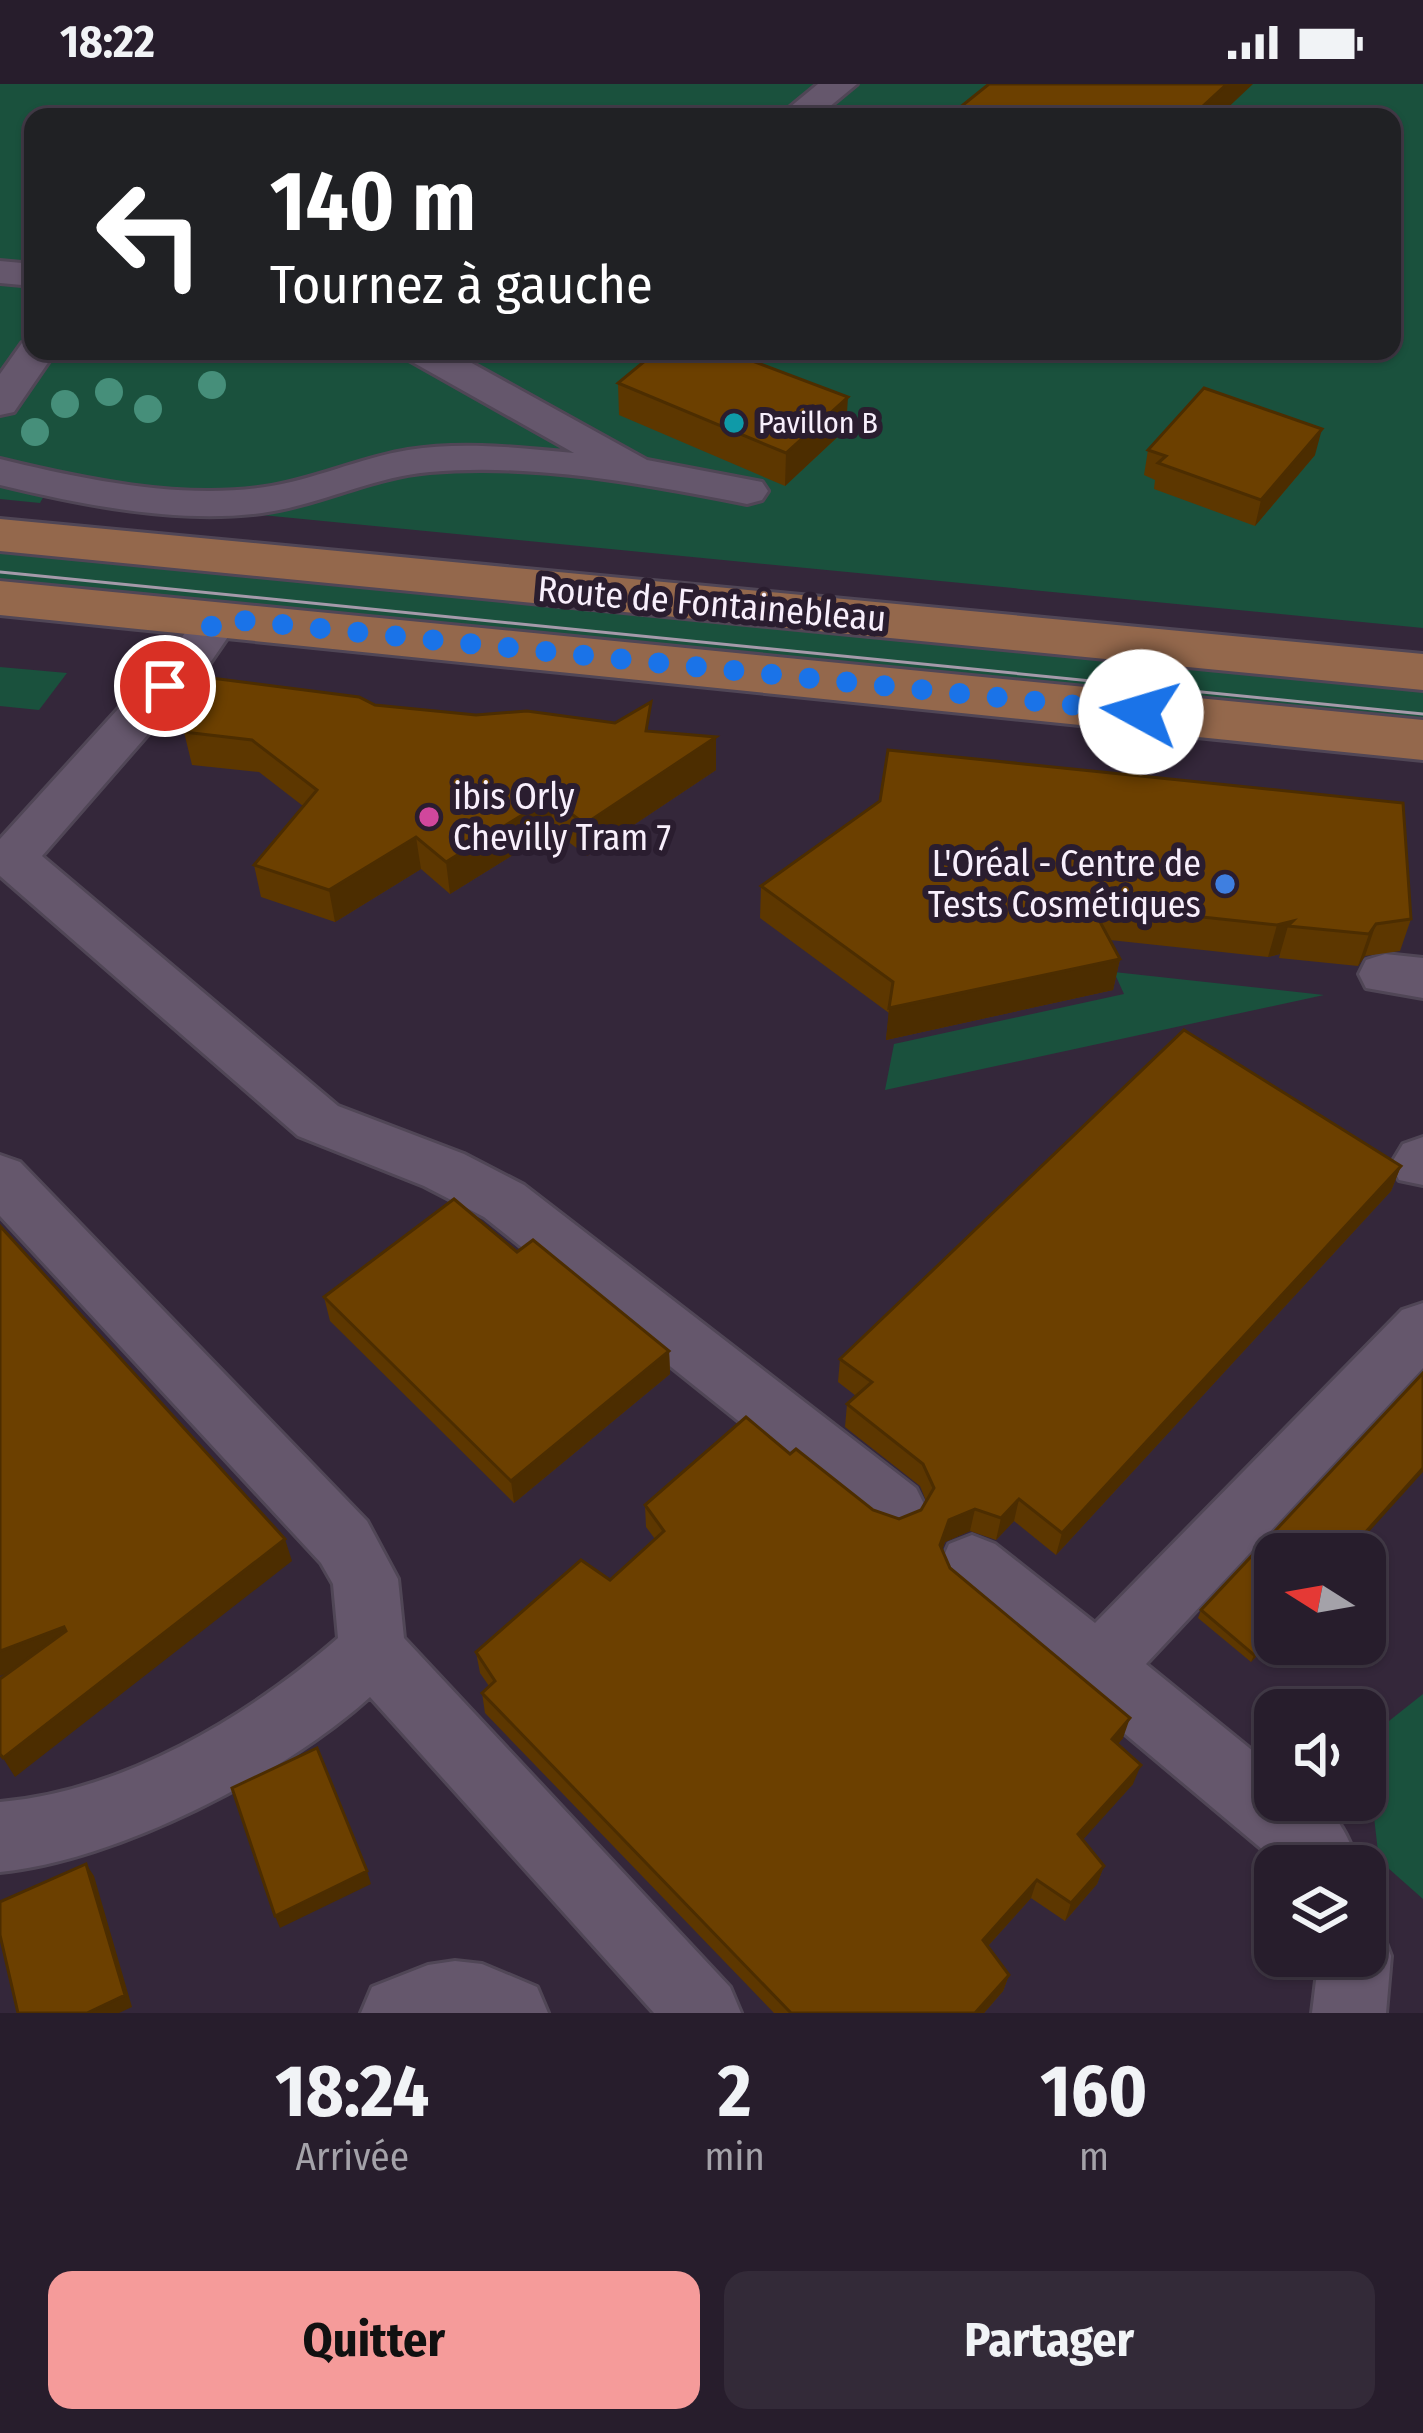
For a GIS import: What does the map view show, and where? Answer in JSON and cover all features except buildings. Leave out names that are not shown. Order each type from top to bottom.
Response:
[{"type":"main road","name":"Route de Fontainebleau","points":[[0,535],[1423,672]]},
{"type":"main road","points":[[0,598],[1423,740]]},
{"type":"street","points":[[807,108],[840,84]]},
{"type":"street","points":[[0,403],[30,360]]},
{"type":"street","points":[[437,360],[635,470]]},
{"type":"street","points":[[505,398],[517,360]]},
{"type":"street","points":[[0,472],[37,482],[204,500],[263,500],[360,470],[434,459],[635,470],[747,491]]},
{"type":"street","points":[[218,618],[194,653],[6,852],[318,1121],[444,1170],[504,1201],[894,1508]]},
{"type":"street","points":[[0,1178],[344,1542],[365,1580],[372,1651],[704,2013]]},
{"type":"street","points":[[1098,1667],[1423,1328]]},
{"type":"street","points":[[972,1565],[1310,1845]]},
{"type":"street","points":[[0,1837],[20,1838],[61,1826],[188,1776],[287,1722],[372,1651]]},
{"type":"street","points":[[1349,2013],[1352,1977]]},
{"type":"street","points":[[398,2013],[424,2000],[470,1994],[511,2013]]},
{"type":"green space","points":[[0,84],[1423,84],[1423,628],[45,494],[40,503],[0,499]]},
{"type":"green space","points":[[0,547],[1423,687],[1423,726],[0,583]]},
{"type":"green space","points":[[0,667],[67,673],[39,710],[0,706]]},
{"type":"green space","points":[[1114,972],[1324,995],[885,1090],[894,1044],[1124,994]]},
{"type":"green space","points":[[1423,1694],[1423,1899],[1386,1866],[1386,1845],[1377,1845],[1374,1821],[1386,1821],[1386,1723]]},
{"type":"tram line","points":[[0,572],[1423,714]]},
{"type":"place","name":"Pavillon B","points":[[734,423]]},
{"type":"place","name":"ibis Orly Chevilly Tram 7","points":[[429,817]]},
{"type":"place","name":"L'Oréal - Centre de Tests Cosmétiques","points":[[1225,884]]},
{"type":"route","points":[[165,686],[218,618],[1141,712]]}]
